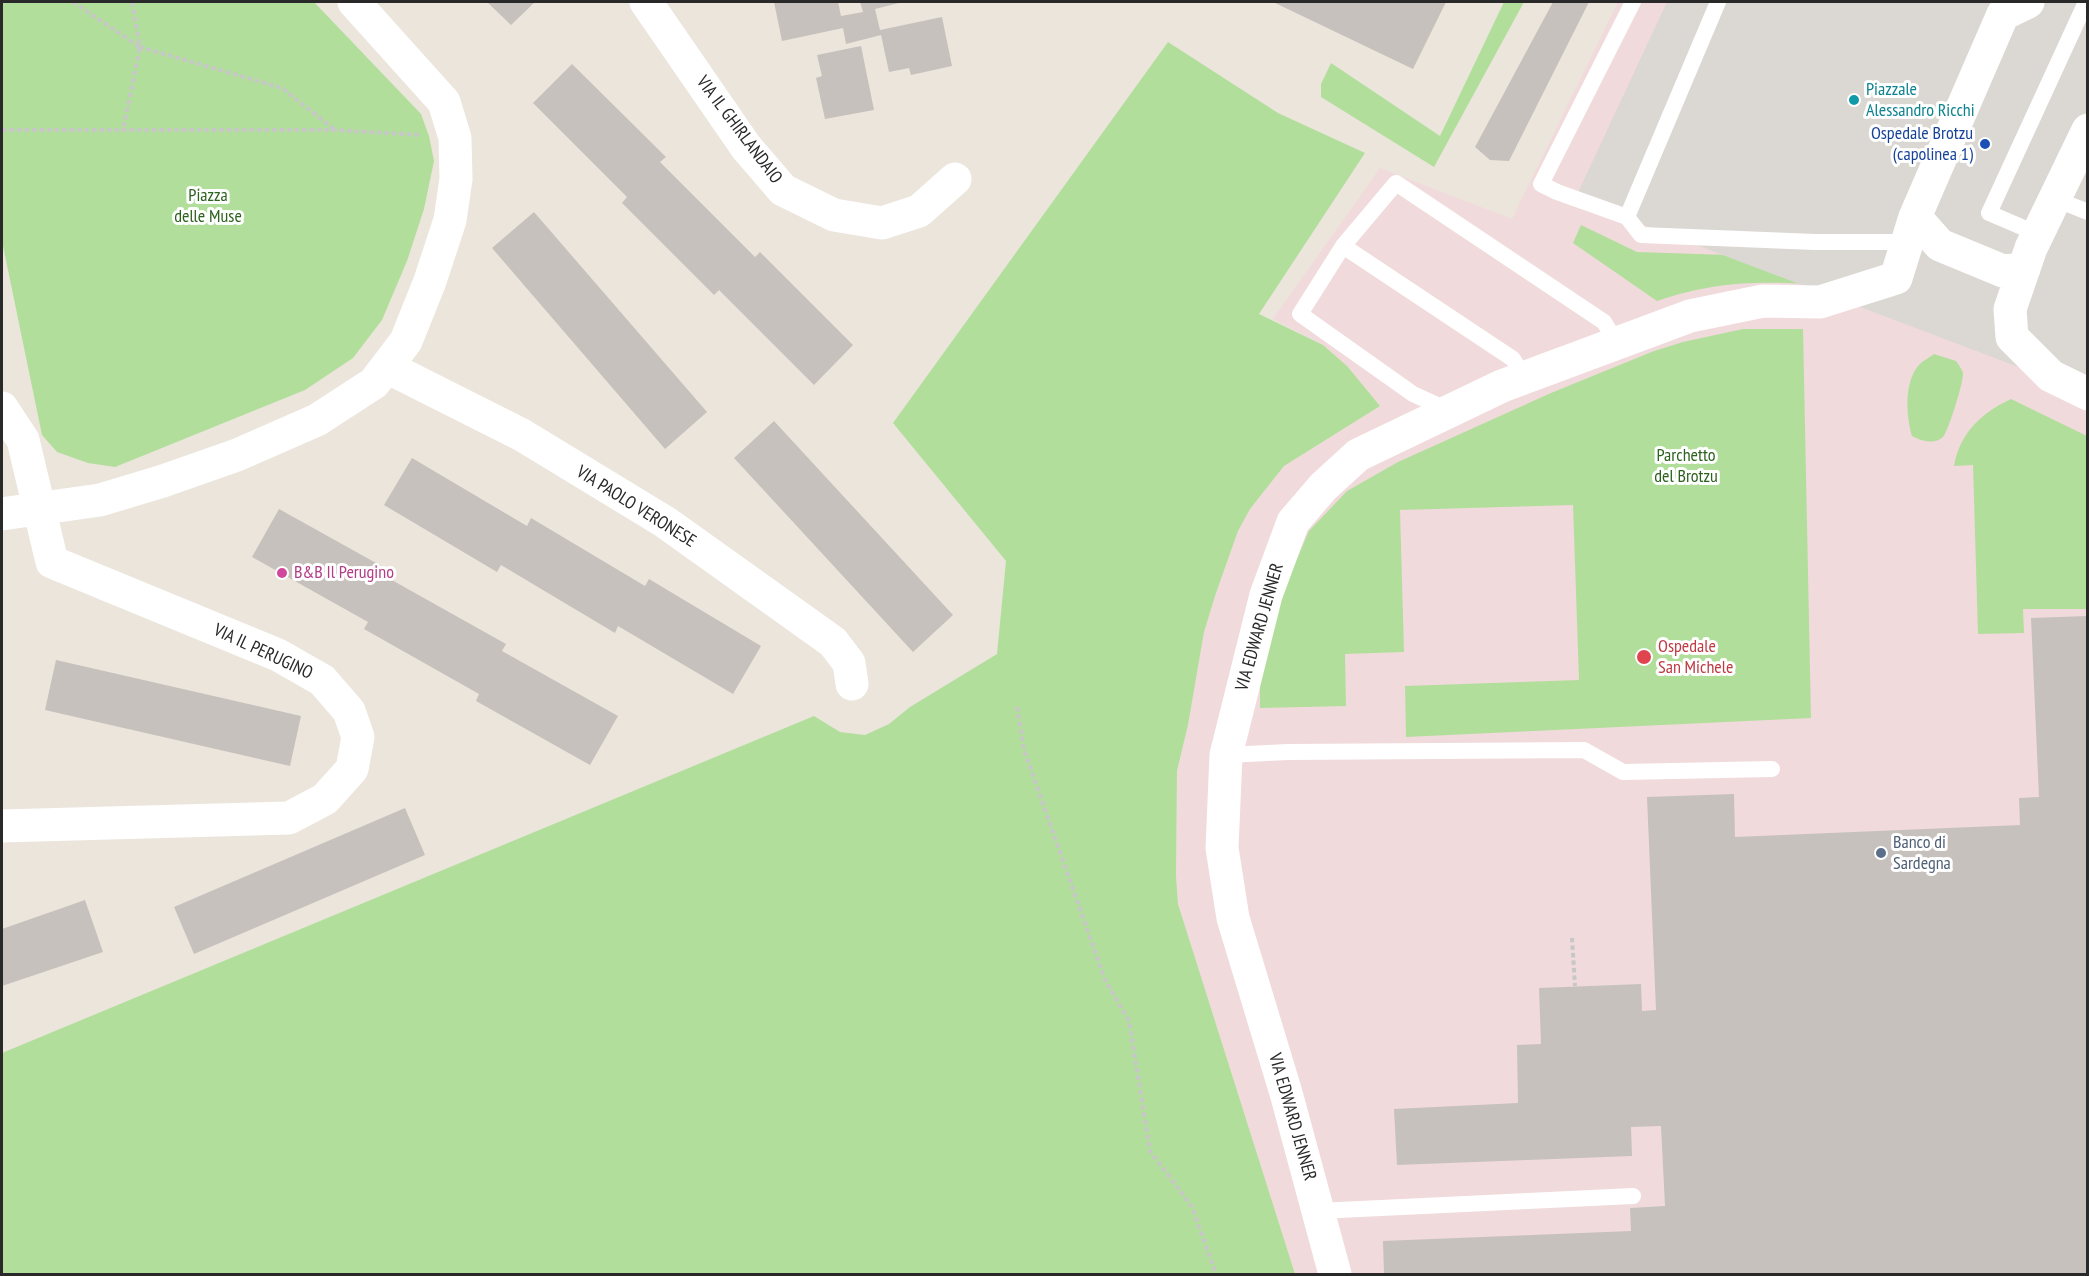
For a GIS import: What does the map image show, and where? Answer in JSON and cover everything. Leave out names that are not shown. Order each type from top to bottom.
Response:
[{"type":"street","points":[[2,514],[100,500],[163,482],[237,455],[317,420],[374,383],[406,341],[430,281],[450,220],[456,179],[455,138],[444,102],[354,2]]},
{"type":"street","name":"VIA IL GHIRLANDAIO","points":[[646,2],[746,147],[783,190],[834,215],[882,223],[919,211],[955,179]]},
{"type":"street","points":[[2013,6],[1910,229],[1940,245],[2003,271],[2024,269]]},
{"type":"street","points":[[2088,130],[2079,168],[2055,199],[2038,234],[2010,309],[2012,337],[2051,376],[2088,394]]},
{"type":"street","name":"VIA EDWARD JENNER","points":[[1335,1275],[1286,1093],[1233,918],[1222,848],[1226,755],[1266,595],[1293,522],[1323,487],[1358,455],[1524,378],[1690,316],[1763,301],[1820,302],[1896,278],[1910,229]]},
{"type":"street","name":"VIA PAOLO VERONESE","points":[[387,367],[522,435],[665,522],[833,642],[849,663],[852,684]]},
{"type":"street","points":[[2,408],[23,440],[40,510]]},
{"type":"street","name":"VIA IL PERUGINO","points":[[2,826],[290,818],[325,799],[352,769],[358,737],[349,711],[322,680],[278,655],[52,562],[40,510]]},
{"type":"lane","points":[[1633,2],[1541,184],[1627,217],[1641,235],[1815,242],[1910,229]]},
{"type":"lane","points":[[1627,217],[1718,2]]},
{"type":"lane","points":[[2038,234],[1989,213],[2086,2]]},
{"type":"lane","points":[[1451,411],[1413,394],[1300,314],[1343,246],[1396,183],[1604,322],[1617,344]]},
{"type":"lane","points":[[2055,199],[2088,212]]},
{"type":"lane","points":[[1343,246],[1513,359],[1524,378]]},
{"type":"lane","points":[[1226,755],[1288,752],[1584,750],[1623,772],[1772,769]]},
{"type":"lane","points":[[1318,1211],[1633,1196]]},
{"type":"path","points":[[73,2],[140,47],[282,88],[335,130]]},
{"type":"path","points":[[123,130],[140,47],[132,2]]},
{"type":"path","points":[[2,130],[335,130],[455,138]]},
{"type":"path","points":[[1017,707],[1024,750],[1105,980],[1129,1021],[1150,1151],[1192,1207],[1216,1275]]},
{"type":"path","points":[[1572,938],[1575,986]]},
{"type":"shaded area","name":"Ospedale San Michele","points":[[1618,2],[2087,2],[2087,1274],[1295,1274],[1178,904],[1176,876],[1177,771],[1188,725],[1204,632],[1238,531],[1250,509],[1284,466],[1380,406],[1323,345],[1273,319],[1380,168],[1512,219]]},
{"type":"shaded area","name":"Piazzale Alessandro Ricchi","points":[[1667,2],[2087,2],[2087,393],[1575,199]]},
{"type":"green space","name":"Piazza delle Muse","points":[[2,2],[314,2],[421,114],[429,136],[434,161],[424,209],[407,261],[382,320],[353,358],[305,390],[115,467],[88,463],[57,452],[42,435],[2,241]]},
{"type":"green space","points":[[1504,2],[1524,2],[1434,167],[1321,97],[1321,84],[1331,63],[1440,136]]},
{"type":"green space","points":[[1168,42],[1278,113],[1365,153],[1259,314],[1323,345],[1347,366],[1380,406],[1284,466],[1250,509],[1238,531],[1204,632],[1188,725],[1177,771],[1178,904],[1295,1274],[2,1274],[2,1053],[814,716],[840,732],[865,735],[889,724],[910,707],[997,654],[1006,561],[893,423]]},
{"type":"green space","points":[[1581,225],[1637,252],[1881,260],[1849,286],[1752,283],[1706,288],[1657,301],[1573,243]]},
{"type":"green space","name":"Parchetto del Brotzu","points":[[1743,329],[1803,329],[1811,718],[1406,737],[1405,686],[1579,680],[1573,505],[1400,510],[1404,652],[1345,654],[1346,706],[1260,708],[1260,683],[1283,591],[1309,531],[1347,491],[1398,462],[1551,393],[1654,351]]},
{"type":"green space","points":[[1934,354],[1956,361],[1961,368],[1963,378],[1952,417],[1943,437],[1936,441],[1928,441],[1912,436],[1908,419],[1908,391],[1913,373],[1920,364]]},
{"type":"green space","points":[[2011,399],[2087,436],[2087,609],[2023,609],[2024,633],[1978,634],[1973,465],[1954,466],[1961,444],[1974,425],[1990,411]]},
{"type":"building","points":[[487,2],[535,2],[511,25]]},
{"type":"building","points":[[774,2],[838,2],[841,16],[863,12],[860,2],[903,2],[875,9],[880,30],[942,17],[952,66],[911,75],[909,68],[889,72],[881,35],[846,44],[843,28],[782,41]]},
{"type":"building","points":[[1273,2],[1446,2],[1413,69]]},
{"type":"building","points":[[1553,2],[1589,2],[1509,161],[1490,160],[1475,147]]},
{"type":"building","points":[[861,46],[874,110],[825,119],[816,78],[822,76],[817,55]]},
{"type":"building","points":[[572,64],[666,157],[660,162],[755,257],[760,252],[853,345],[814,385],[719,290],[714,295],[622,203],[627,197],[533,103]]},
{"type":"building","points":[[534,212],[707,412],[665,449],[492,248]]},
{"type":"building","points":[[774,421],[953,615],[913,652],[734,458]]},
{"type":"building","points":[[412,458],[527,526],[531,518],[645,586],[649,579],[761,646],[733,694],[618,626],[615,633],[501,565],[497,572],[384,505]]},
{"type":"building","points":[[279,509],[394,573],[390,579],[506,644],[502,651],[618,716],[590,765],[476,701],[479,694],[364,629],[368,622],[252,557]]},
{"type":"building","points":[[2088,616],[2088,1274],[1384,1274],[1383,1241],[1631,1231],[1630,1208],[1665,1206],[1661,1126],[1631,1127],[1632,1156],[1397,1165],[1394,1109],[1518,1103],[1517,1045],[1541,1044],[1539,988],[1641,984],[1642,1011],[1656,1010],[1647,797],[1734,794],[1735,837],[2020,825],[2019,798],[2039,797],[2031,618]]},
{"type":"building","points":[[56,660],[301,716],[290,766],[45,710]]},
{"type":"building","points":[[405,808],[425,855],[194,954],[174,907]]},
{"type":"building","points":[[85,900],[103,952],[2,986],[2,929]]},
{"type":"place","name":"Piazzale Alessandro Ricchi","points":[[1854,100]]},
{"type":"place","name":"Ospedale Brotzu (capolinea 1)","points":[[1985,144]]},
{"type":"place","name":"B&B Il Perugino","points":[[282,573]]},
{"type":"place","name":"Ospedale San Michele","points":[[1644,657]]},
{"type":"place","name":"Banco di Sardegna","points":[[1881,853]]}]
